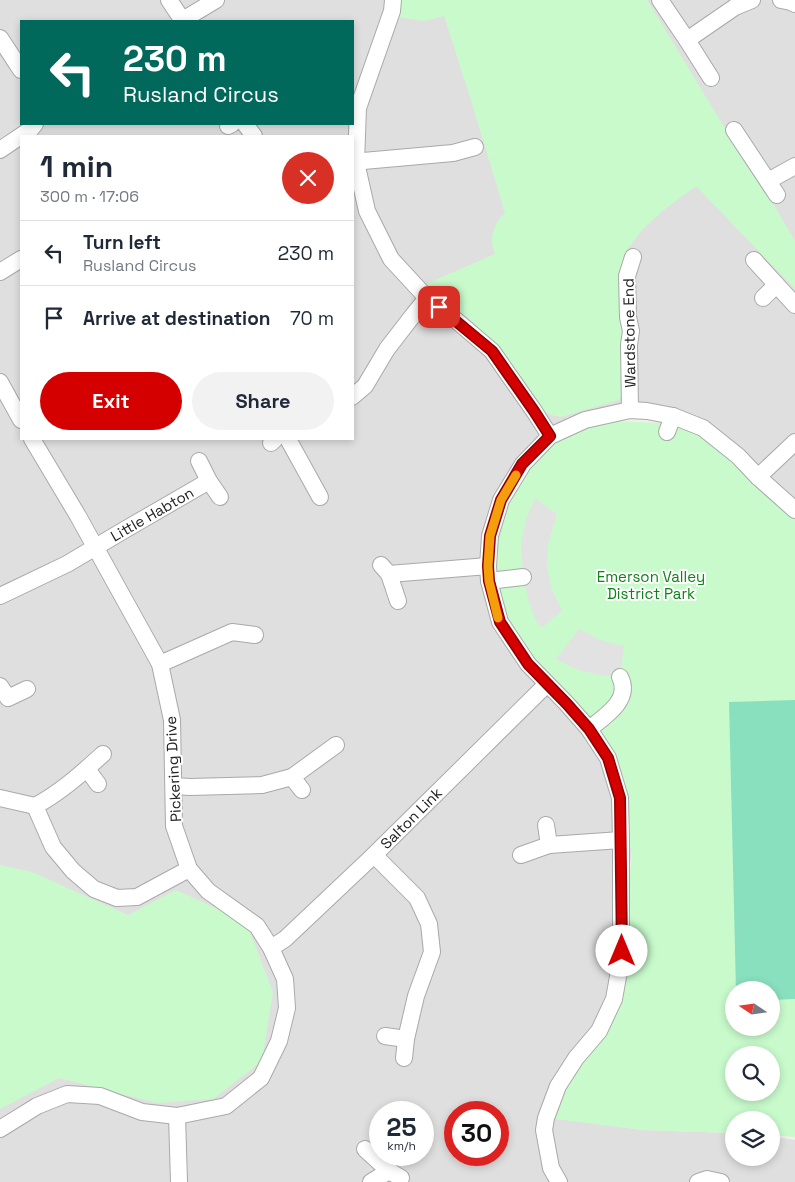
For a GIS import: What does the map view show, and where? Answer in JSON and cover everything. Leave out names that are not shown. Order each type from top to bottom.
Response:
[{"type":"street","points":[[169,0],[182,20]]},
{"type":"street","points":[[185,20],[216,0]]},
{"type":"street","points":[[393,0],[392,11],[358,108],[354,162],[366,211],[391,260],[427,298],[492,351],[550,436]]},
{"type":"street","points":[[660,0],[711,78]]},
{"type":"street","points":[[687,40],[735,7],[752,0]]},
{"type":"street","points":[[781,0],[795,4]]},
{"type":"street","points":[[0,38],[20,68]]},
{"type":"street","points":[[3,142],[31,129],[34,125]]},
{"type":"street","points":[[734,130],[777,196]]},
{"type":"street","points":[[354,162],[454,160],[475,147]]},
{"type":"street","points":[[768,181],[795,166]]},
{"type":"street","name":"Wardstone End","points":[[630,410],[629,345],[631,331],[628,317],[627,276],[632,257]]},
{"type":"street","points":[[0,272],[20,260]]},
{"type":"street","points":[[754,260],[795,305]]},
{"type":"street","points":[[764,298],[776,285]]},
{"type":"street","points":[[354,395],[365,386],[387,349],[427,298]]},
{"type":"street","points":[[0,382],[20,418]]},
{"type":"street","points":[[559,1182],[551,1168],[544,1130],[546,1118],[558,1086],[576,1058],[599,1031],[614,999],[621,960],[620,798],[608,758],[589,729],[528,664],[500,622],[488,574],[490,536],[501,500],[522,464],[550,436],[585,420],[630,410],[672,416],[704,428],[738,456],[795,510]]},
{"type":"street","points":[[667,432],[672,416]]},
{"type":"street","name":"Pickering Drive","points":[[0,1129],[37,1106],[67,1094],[100,1096],[142,1112],[178,1116],[226,1106],[260,1078],[280,1041],[287,1008],[285,979],[271,948],[256,926],[208,891],[190,869],[174,826],[172,720],[160,664],[78,516],[33,440]]},
{"type":"street","points":[[289,440],[320,497]]},
{"type":"street","points":[[758,477],[795,442]]},
{"type":"street","name":"Little Habton","points":[[199,461],[220,497]]},
{"type":"street","name":"Little Habton","points":[[0,596],[68,564],[209,481]]},
{"type":"street","points":[[398,601],[385,569],[523,577]]},
{"type":"street","points":[[160,664],[232,632],[255,635]]},
{"type":"street","points":[[589,729],[614,708],[621,698],[622,682],[620,677]]},
{"type":"street","name":"Salton Link","points":[[271,948],[285,938],[374,855],[547,684]]},
{"type":"street","points":[[0,686],[8,698],[27,689]]},
{"type":"street","points":[[174,786],[297,784],[336,745]]},
{"type":"street","points":[[0,798],[35,806],[48,799],[103,754]]},
{"type":"street","points":[[87,769],[98,784]]},
{"type":"street","points":[[35,806],[53,847],[73,871],[94,889],[117,898],[137,897],[190,869]]},
{"type":"street","points":[[546,825],[549,845]]},
{"type":"street","points":[[521,855],[549,845],[621,840]]},
{"type":"street","points":[[374,855],[417,898],[429,924],[432,952],[416,996],[406,1039],[404,1058]]},
{"type":"street","points":[[385,1036],[406,1039]]},
{"type":"street","points":[[178,1116],[178,1182]]},
{"type":"street","points":[[365,1149],[395,1175],[371,1182]]},
{"type":"street","points":[[698,1182],[707,1179],[721,1182]]},
{"type":"shaded area","points":[[0,0],[795,0],[795,503],[703,428],[630,410],[522,464],[489,581],[600,746],[633,840],[614,999],[546,1117],[643,1130],[725,1133],[725,1166],[780,1166],[780,1138],[795,1140],[795,1182],[0,1182]]},
{"type":"shaded area","points":[[535,498],[557,514],[548,544],[547,567],[552,590],[562,610],[542,628],[535,619],[528,599],[523,577],[521,544],[526,519]]},
{"type":"shaded area","points":[[579,629],[600,640],[624,646],[620,677],[578,670],[556,659]]},
{"type":"green space","points":[[400,0],[647,0],[795,241],[795,289],[696,186],[665,209],[643,229],[629,247],[621,267],[624,394],[619,400],[561,417],[544,411],[500,348],[470,319],[434,293],[426,284],[495,254],[492,234],[497,223],[505,213],[444,16],[424,21],[397,17]]},
{"type":"green space","name":"Emerson Valley District Park","points":[[585,420],[689,424],[758,487],[795,503],[795,1137],[780,1136],[780,1111],[725,1111],[725,1133],[643,1130],[546,1118],[616,1013],[632,853],[600,746],[500,622],[495,535],[523,464]]},
{"type":"green space","points":[[795,700],[795,999],[780,1000],[780,981],[736,981],[729,702]]},
{"type":"green space","points":[[0,865],[32,872],[128,915],[176,890],[246,922],[273,992],[262,1061],[213,1099],[157,1103],[59,1078],[0,1109]]},
{"type":"slow traffic","points":[[498,618],[489,581],[490,536],[501,500],[516,475]]},
{"type":"route","points":[[439,307],[492,351],[550,436],[522,464],[501,500],[490,536],[489,581],[500,622],[528,664],[589,729],[608,758],[620,798],[622,951]]}]
